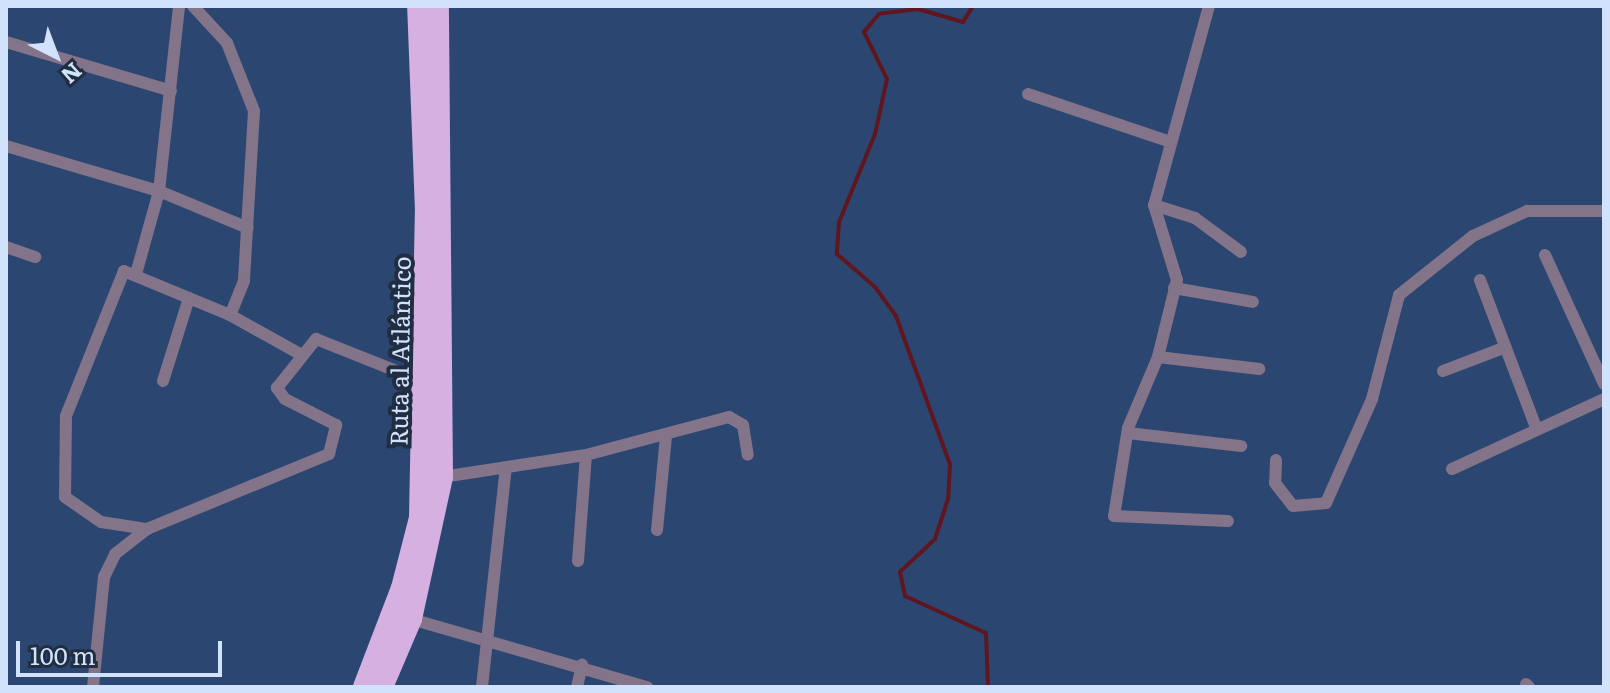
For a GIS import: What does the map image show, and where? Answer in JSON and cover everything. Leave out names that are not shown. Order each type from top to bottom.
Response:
[{"type":"highway","name":"Ruta al Atlántico","points":[[364,687],[413,555],[425,383],[418,6]]},
{"type":"highway","name":"Ruta al Atlántico","points":[[382,687],[411,619],[442,477],[438,6]]},
{"type":"street","points":[[136,274],[159,191],[179,6]]},
{"type":"street","points":[[193,6],[219,30],[250,90],[244,281],[230,315]]},
{"type":"street","points":[[1209,6],[1154,205],[1174,288],[1158,357],[1128,433],[1114,516],[1228,521]]},
{"type":"street","points":[[6,42],[171,91]]},
{"type":"street","points":[[1028,94],[1171,142]]},
{"type":"street","points":[[6,146],[159,191],[248,228]]},
{"type":"street","points":[[1154,205],[1195,218],[1241,252]]},
{"type":"street","points":[[1276,460],[1275,483],[1293,506],[1326,503],[1372,399],[1399,295],[1473,236],[1527,211],[1604,211]]},
{"type":"street","points":[[6,247],[35,257]]},
{"type":"street","points":[[1545,255],[1604,384]]},
{"type":"street","points":[[147,529],[84,514],[65,497],[63,484],[66,416],[122,274],[136,274],[230,315],[300,354]]},
{"type":"street","points":[[1480,280],[1537,430]]},
{"type":"street","points":[[1174,288],[1253,302]]},
{"type":"street","points":[[163,381],[189,298]]},
{"type":"street","points":[[93,687],[104,577],[115,554],[147,529],[334,448],[332,420],[278,393],[278,383],[300,354],[323,339],[425,383]]},
{"type":"street","points":[[1443,371],[1506,347]]},
{"type":"street","points":[[1158,357],[1259,369]]},
{"type":"street","points":[[1452,469],[1604,399]]},
{"type":"street","points":[[442,477],[586,455],[666,437],[729,417],[743,425],[748,455]]},
{"type":"street","points":[[1128,433],[1241,446]]},
{"type":"street","points":[[657,530],[666,437]]},
{"type":"street","points":[[578,561],[586,455]]},
{"type":"street","points":[[482,687],[491,641],[506,467]]},
{"type":"street","points":[[411,619],[582,665],[647,687]]},
{"type":"street","points":[[577,687],[582,665]]},
{"type":"waterway","points":[[973,6],[963,22],[918,9],[879,14],[864,32],[887,79],[875,134],[839,222],[837,254],[875,287],[896,316],[950,464],[948,499],[935,539],[900,572],[905,596],[986,633],[988,687]]}]
